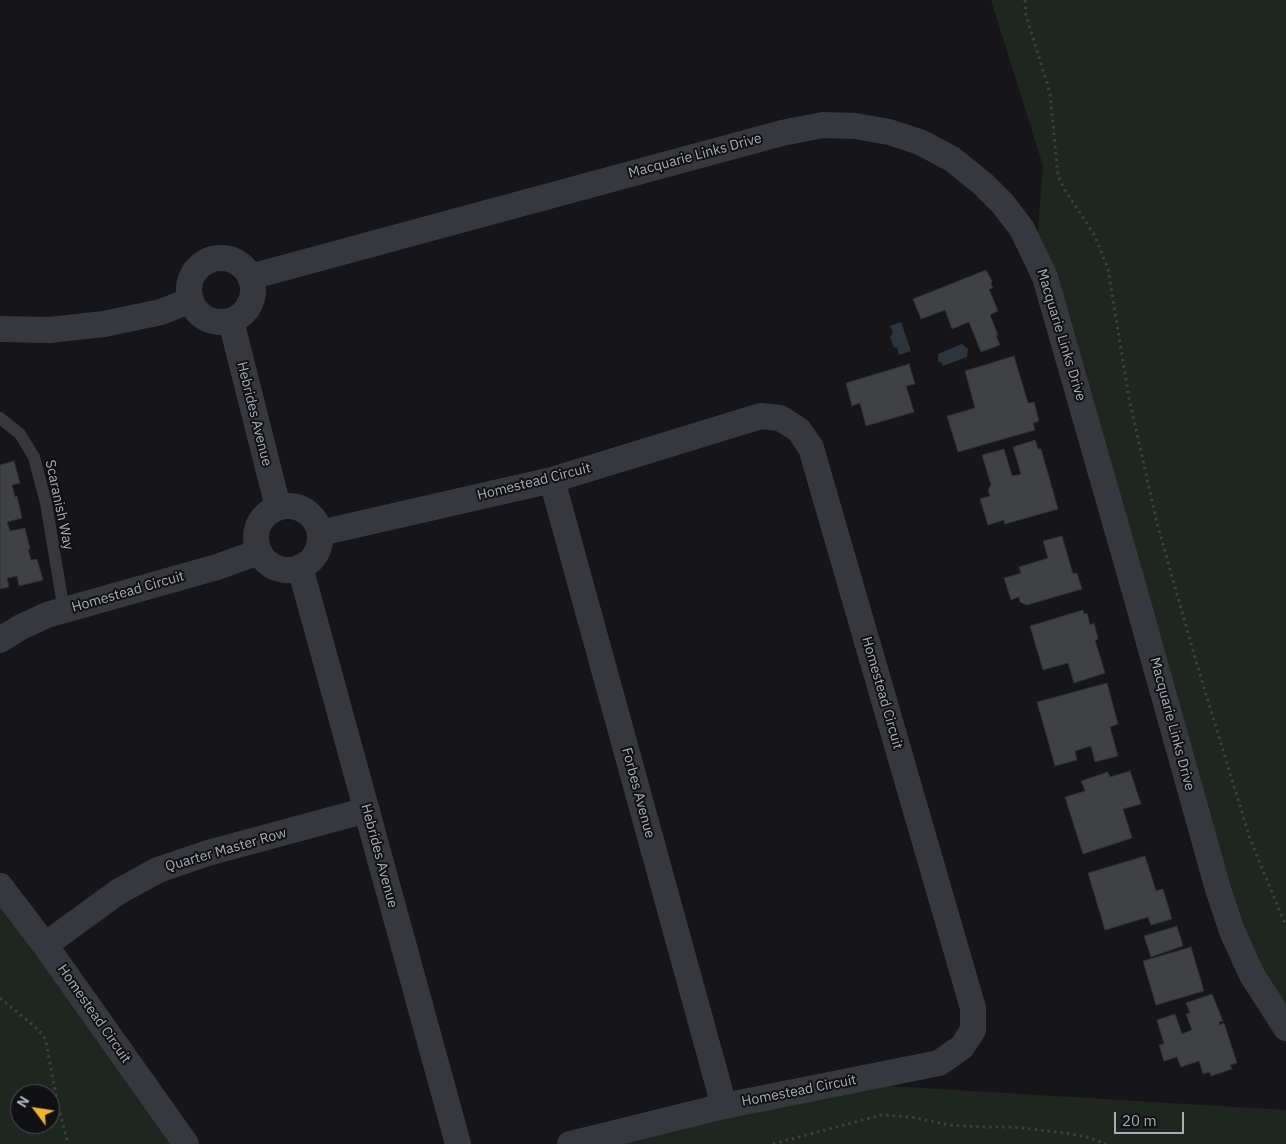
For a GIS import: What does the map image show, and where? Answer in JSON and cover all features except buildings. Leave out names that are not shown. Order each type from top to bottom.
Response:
[{"type":"street","name":"Macquarie Links Drive","points":[[250,277],[772,136],[823,125],[856,126],[889,132],[920,142],[952,158],[1003,204],[1022,229],[1045,277],[1218,889],[1232,931],[1252,975],[1286,1028]]},
{"type":"street","points":[[219,258],[237,262],[250,277],[252,297],[247,308],[240,316],[231,321],[216,322],[206,319],[197,312],[191,300],[189,288],[195,271],[202,264],[210,260],[219,258]]},
{"type":"street","points":[[0,329],[49,330],[104,324],[161,312],[191,300]]},
{"type":"street","name":"Hebrides Avenue","points":[[231,321],[278,508]]},
{"type":"street","name":"Homestead Circuit","points":[[320,533],[552,480],[761,416],[780,418],[799,430],[811,448],[973,1008],[973,1030],[962,1047],[939,1063],[724,1106],[570,1144]]},
{"type":"street","name":"Forbes Avenue","points":[[552,480],[724,1106]]},
{"type":"street","points":[[291,506],[305,510],[315,520],[320,533],[316,554],[309,562],[300,567],[284,570],[276,568],[269,564],[259,552],[256,540],[258,528],[263,518],[278,508],[291,506]]},
{"type":"street","name":"Homestead Circuit","points":[[0,640],[31,622],[216,567],[259,552]]},
{"type":"street","name":"Hebrides Avenue","points":[[300,567],[458,1144]]},
{"type":"street","name":"Quarter Master Row","points":[[45,945],[118,892],[158,870],[208,854],[367,810]]},
{"type":"street","name":"Homestead Circuit","points":[[0,886],[45,945],[186,1144]]},
{"type":"lane","name":"Scaranish Way","points":[[0,418],[20,434],[34,457],[46,504],[64,611]]},
{"type":"path","points":[[1025,0],[1026,15],[1050,94],[1058,176],[1095,236],[1108,270],[1129,398],[1157,523],[1195,658],[1250,839],[1286,926]]},
{"type":"path","points":[[0,998],[43,1035],[68,1144]]},
{"type":"path","points":[[773,1144],[881,1115],[912,1117],[950,1125],[1012,1127],[1065,1133],[1087,1137],[1106,1144]]},
{"type":"shaded area","points":[[991,0],[1286,0],[1286,1028],[1252,975],[1036,256],[1043,166]]},
{"type":"shaded area","points":[[901,322],[911,351],[899,355],[897,347],[894,348],[890,337],[893,333],[890,326]]},
{"type":"shaded area","points":[[962,344],[968,349],[967,357],[943,366],[938,361],[938,354]]},
{"type":"shaded area","points":[[0,886],[186,1144],[0,1144]]},
{"type":"shaded area","points":[[840,1083],[1286,1110],[1286,1144],[578,1144]]}]
